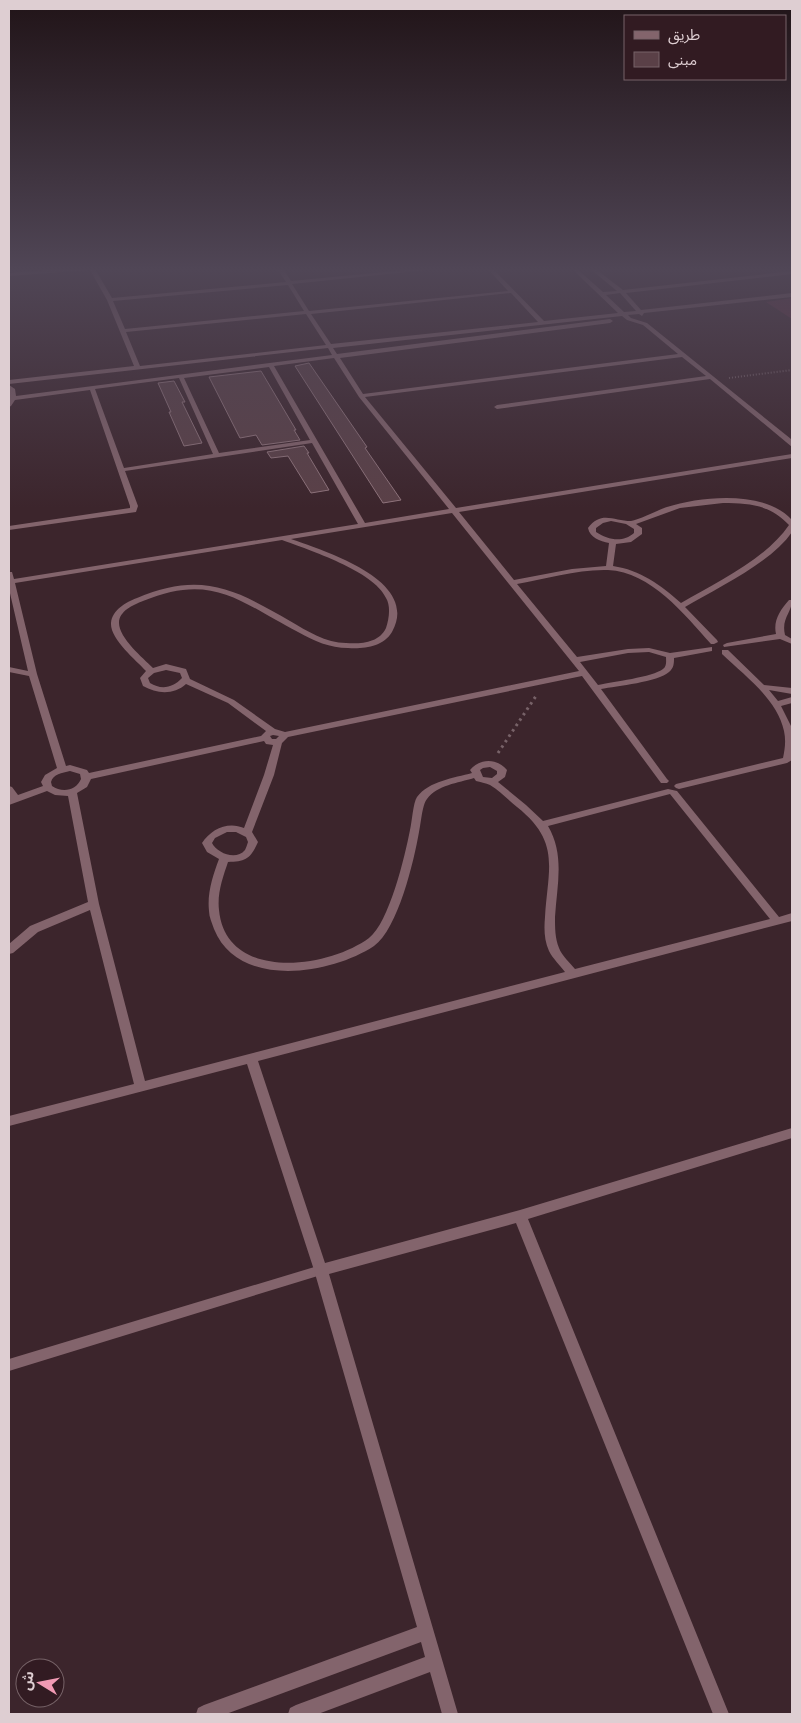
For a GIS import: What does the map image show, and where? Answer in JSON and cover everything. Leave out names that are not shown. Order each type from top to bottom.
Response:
[{"type":"street","points":[[129,347],[138,368]]},
{"type":"street","points":[[9,382],[316,347]]},
{"type":"street","points":[[329,347],[361,396],[575,660],[664,781],[673,781],[673,790],[777,921]]},
{"type":"street","points":[[13,398],[415,347]]},
{"type":"street","points":[[674,347],[789,440],[792,445]]},
{"type":"street","points":[[361,396],[683,355]]},
{"type":"street","points":[[271,366],[363,526]]},
{"type":"street","points":[[181,378],[218,456]]},
{"type":"street","points":[[497,407],[712,378]]},
{"type":"street","points":[[9,387],[12,389],[13,398],[9,405]]},
{"type":"street","points":[[9,528],[133,510],[134,506],[92,388]]},
{"type":"street","points":[[121,470],[314,441]]},
{"type":"street","points":[[62,769],[33,674],[9,579],[363,526],[792,456]]},
{"type":"street","points":[[631,523],[679,506],[725,500],[768,507],[784,515],[792,525],[784,538],[755,560],[681,606]]},
{"type":"street","points":[[611,519],[631,523],[639,530],[637,536],[626,541],[613,542],[597,537],[592,532],[592,526],[601,521],[611,519]]},
{"type":"street","points":[[151,671],[118,634],[115,622],[117,616],[124,608],[142,599],[180,589],[205,588],[226,591],[324,642],[344,646],[364,646],[377,643],[386,636],[393,614],[390,597],[383,589],[356,570],[321,552],[281,538]]},
{"type":"street","points":[[608,568],[613,542]]},
{"type":"street","points":[[513,582],[608,568],[627,572],[650,583],[681,606],[711,645]]},
{"type":"street","points":[[781,636],[779,630],[781,616],[792,602]]},
{"type":"street","points":[[575,660],[638,650],[670,656],[711,645],[726,649],[781,636],[792,642]]},
{"type":"street","points":[[541,825],[789,762],[790,744],[786,721],[763,687],[726,649]]},
{"type":"street","points":[[595,688],[662,673],[670,665],[670,656]]},
{"type":"street","points":[[163,667],[176,668],[184,672],[185,680],[174,688],[156,689],[148,686],[144,680],[151,671],[163,667]]},
{"type":"street","points":[[9,670],[33,674]]},
{"type":"street","points":[[281,739],[584,674]]},
{"type":"street","points":[[185,680],[232,701],[269,735]]},
{"type":"street","points":[[763,687],[792,691]]},
{"type":"street","points":[[775,705],[792,700]]},
{"type":"street","points":[[86,777],[279,732],[281,739],[247,833]]},
{"type":"street","points":[[475,775],[475,770],[478,766],[490,764],[498,766],[502,770],[502,775],[499,779],[491,781]]},
{"type":"street","points":[[62,769],[78,769],[84,772],[86,777],[86,783],[72,792],[53,792],[47,788],[45,783],[48,777],[62,769]]},
{"type":"street","points":[[224,858],[214,890],[214,916],[219,932],[231,949],[251,961],[271,966],[298,968],[326,963],[371,942],[381,934],[408,866],[421,799],[434,787],[475,775],[491,781],[541,825],[549,836],[554,858],[551,914],[552,944],[573,974]]},
{"type":"street","points":[[9,789],[12,801],[47,788]]},
{"type":"street","points":[[72,792],[94,904],[140,1086]]},
{"type":"street","points":[[226,829],[238,829],[247,833],[253,839],[251,849],[239,857],[224,858],[216,856],[209,850],[208,843],[210,838],[226,829]]},
{"type":"street","points":[[9,950],[34,929],[94,904]]},
{"type":"street","points":[[9,1121],[792,917]]},
{"type":"street","points":[[251,1058],[321,1270],[450,1714]]},
{"type":"street","points":[[321,1270],[520,1216],[792,1133]]},
{"type":"street","points":[[520,1216],[721,1714]]},
{"type":"street","points":[[204,1714],[425,1632]]},
{"type":"street","points":[[296,1714],[434,1662]]},
{"type":"lane","points":[[9,1365],[321,1270]]},
{"type":"path","points":[[712,378],[792,370]]},
{"type":"path","points":[[490,764],[547,681]]},
{"type":"building","points":[[309,363],[401,500],[383,503],[295,366]]},
{"type":"building","points":[[261,371],[300,440],[262,445],[256,435],[240,438],[209,377]]},
{"type":"building","points":[[174,381],[202,443],[184,446],[158,383]]},
{"type":"building","points":[[304,446],[329,490],[311,493],[288,456],[271,458],[267,452]]}]
